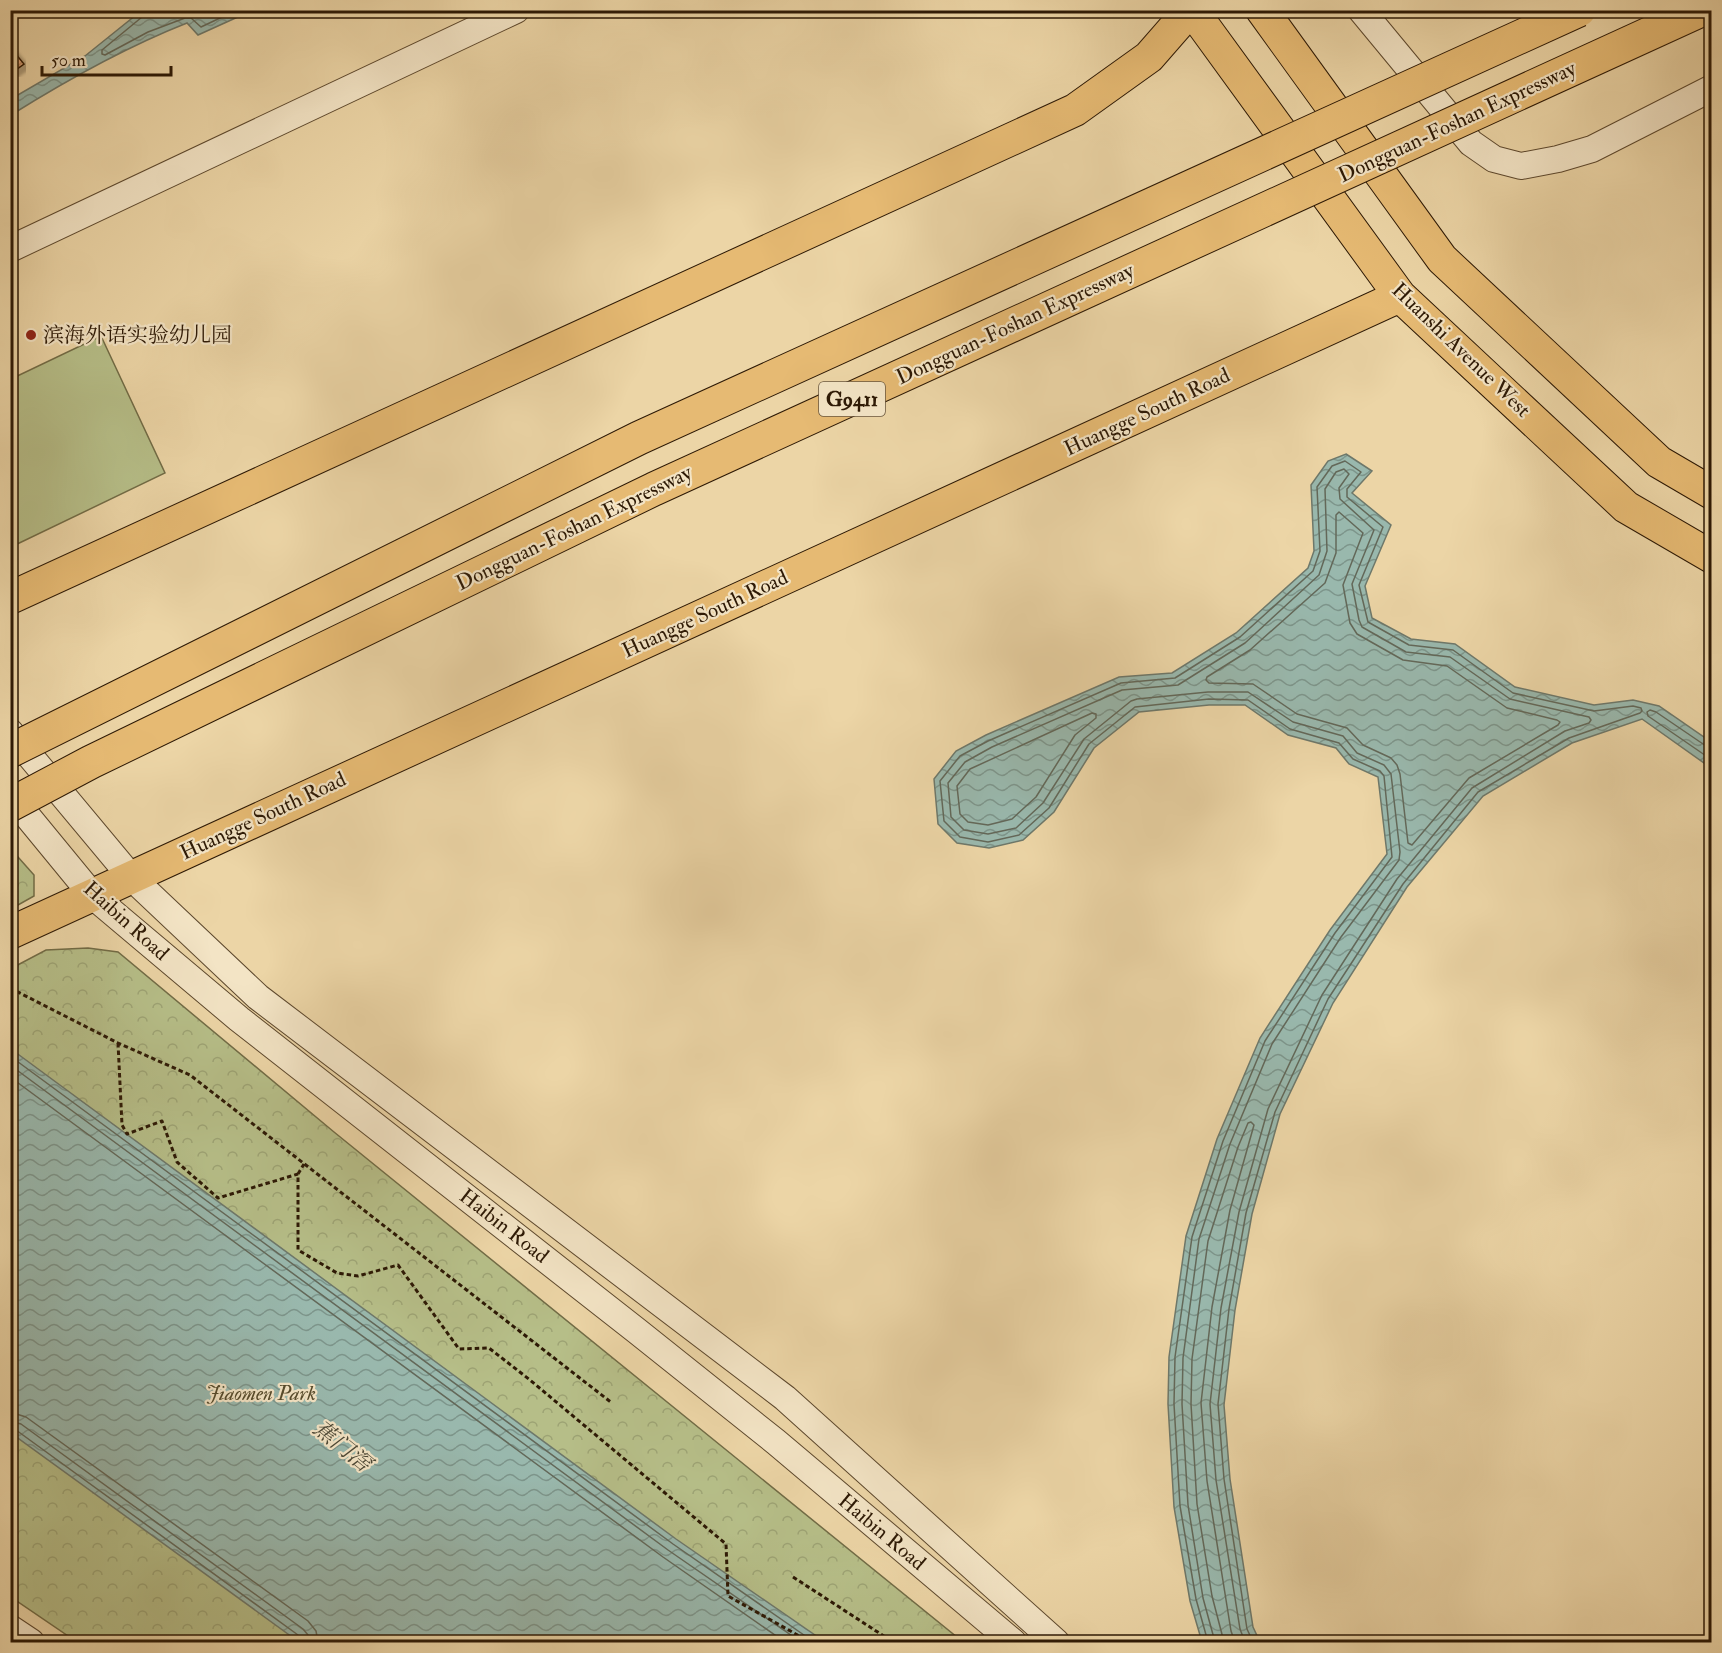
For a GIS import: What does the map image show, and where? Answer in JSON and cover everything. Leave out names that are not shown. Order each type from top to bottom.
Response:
[{"type":"highway","name":"G9411","points":[[10,751],[639,438],[1579,10]]},
{"type":"highway","name":"Dongguan-Foshan Expressway","points":[[10,805],[91,762],[654,489],[1701,10]]},
{"type":"main road","name":"Huanshi Avenue West","points":[[1191,10],[1400,296],[1626,507],[1712,557]]},
{"type":"main road","points":[[10,598],[1075,110],[1149,57],[1191,10]]},
{"type":"main road","points":[[1262,10],[1442,259],[1659,462],[1712,493]]},
{"type":"main road","name":"Huangge South Road","points":[[10,933],[1400,296]]},
{"type":"street","points":[[10,249],[516,10]]},
{"type":"street","points":[[1361,10],[1471,143],[1494,159],[1521,166],[1592,149],[1712,88]]},
{"type":"street","points":[[10,732],[131,877],[258,997],[785,1398],[1056,1642]]},
{"type":"street","name":"Haibin Road","points":[[10,795],[93,896],[239,1019],[637,1330],[776,1442],[1013,1642]]},
{"type":"street","points":[[10,1628],[32,1642]]},
{"type":"path","points":[[10,988],[190,1075],[612,1403]]},
{"type":"path","points":[[118,1042],[122,1125],[127,1134],[162,1121],[177,1162],[218,1198],[298,1174]]},
{"type":"path","points":[[304,1164],[298,1174],[298,1250],[337,1273],[358,1276],[398,1265],[459,1349],[489,1348],[726,1544],[728,1596],[810,1642]]},
{"type":"path","points":[[793,1577],[893,1642]]},
{"type":"green space","points":[[101,336],[165,473],[11,547],[11,379]]},
{"type":"green space","points":[[10,848],[34,875],[34,896],[11,909]]},
{"type":"green space","name":"Jiaomen Park","points":[[88,948],[118,952],[334,1132],[963,1642],[77,1642],[11,1597],[10,969],[46,950]]},
{"type":"water","points":[[141,11],[251,11],[198,35],[187,23],[164,32],[97,65],[11,115],[11,99],[85,56]]},
{"type":"water","points":[[1346,454],[1372,471],[1352,493],[1391,525],[1365,586],[1372,618],[1411,639],[1455,644],[1515,687],[1594,705],[1633,700],[1659,706],[1711,742],[1711,768],[1642,719],[1572,743],[1483,796],[1407,887],[1333,1003],[1280,1114],[1252,1214],[1235,1310],[1224,1405],[1230,1479],[1253,1627],[1260,1642],[1202,1642],[1190,1601],[1174,1507],[1168,1404],[1169,1357],[1186,1236],[1217,1139],[1260,1038],[1330,930],[1387,854],[1378,777],[1349,764],[1336,748],[1288,735],[1245,705],[1209,705],[1139,712],[1094,748],[1054,812],[1023,840],[989,848],[957,843],[938,824],[934,779],[956,751],[986,735],[1119,677],[1172,673],[1236,633],[1308,568],[1314,551],[1311,485],[1328,461]]},
{"type":"water","name":"蕉门滘","points":[[11,1049],[676,1539],[825,1642],[299,1642],[11,1433]]},
{"type":"building","points":[[10,47],[24,64],[10,74]]},
{"type":"place","name":"滨海外语实验幼儿园","points":[[31,335]]}]
